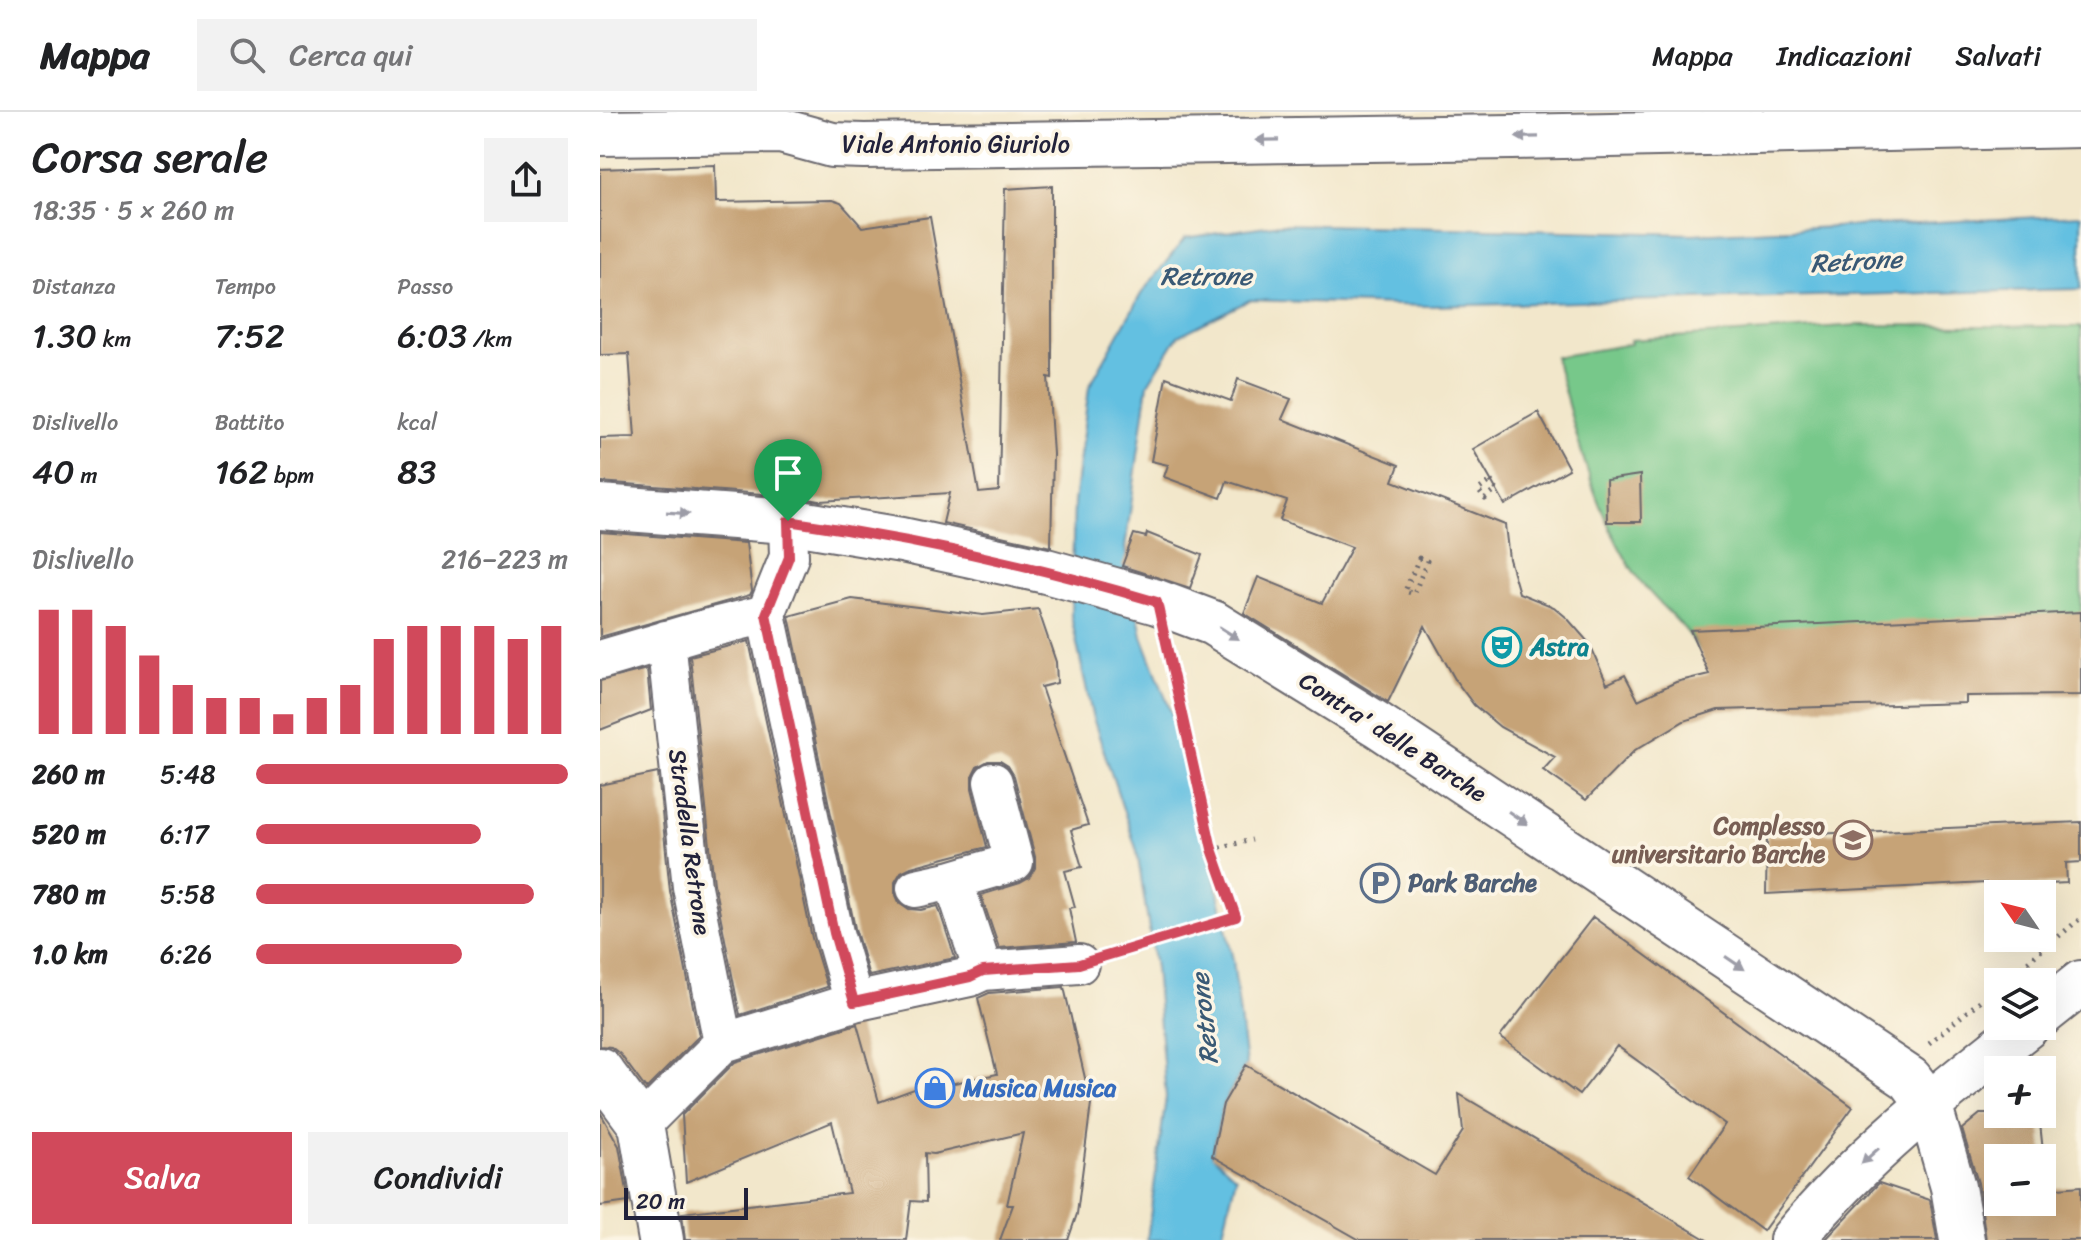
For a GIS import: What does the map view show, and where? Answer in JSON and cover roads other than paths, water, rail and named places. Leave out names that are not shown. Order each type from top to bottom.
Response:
[{"type":"street","name":"Viale Antonio Giuriolo","points":[[600,133],[781,131],[832,145],[864,146],[1527,137],[2081,125]]},
{"type":"street","name":"Contra' delle Barche","points":[[600,507],[788,521],[902,540],[1046,571],[1157,602],[1213,623],[1378,725],[1910,1079],[1929,1104]]},
{"type":"street","points":[[788,521],[789,557],[766,614],[834,933],[854,1002]]},
{"type":"street","points":[[600,660],[766,614]]},
{"type":"street","name":"Stradella Retrone","points":[[666,640],[692,887],[723,1043]]},
{"type":"street","points":[[916,888],[1014,862],[993,782]]},
{"type":"street","points":[[953,880],[983,971]]},
{"type":"street","points":[[641,1125],[723,1043],[854,1002],[970,977],[983,971],[1079,964]]},
{"type":"street","points":[[2056,1003],[2081,983]]},
{"type":"street","points":[[1792,1240],[1847,1177],[1929,1104],[2009,1040]]},
{"type":"street","points":[[600,1070],[641,1125],[661,1240]]},
{"type":"street","points":[[1929,1104],[1953,1187],[1962,1240]]},
{"type":"water","name":"Retrone","points":[[2081,215],[2081,289],[1428,306],[1250,300],[1178,336],[1148,384],[1125,548],[1142,636],[1187,754],[1233,960],[1246,1065],[1223,1104],[1212,1155],[1236,1177],[1221,1240],[1147,1240],[1166,1097],[1155,968],[1137,851],[1092,715],[1071,616],[1074,502],[1089,387],[1141,294],[1185,238],[1280,224],[1692,234]]},
{"type":"place","name":"Astra","points":[[1502,647]]},
{"type":"place","name":"Complesso universitario Barche","points":[[1853,840]]},
{"type":"place","name":"Park Barche","points":[[1380,883]]},
{"type":"place","name":"Musica Musica","points":[[935,1088]]}]
